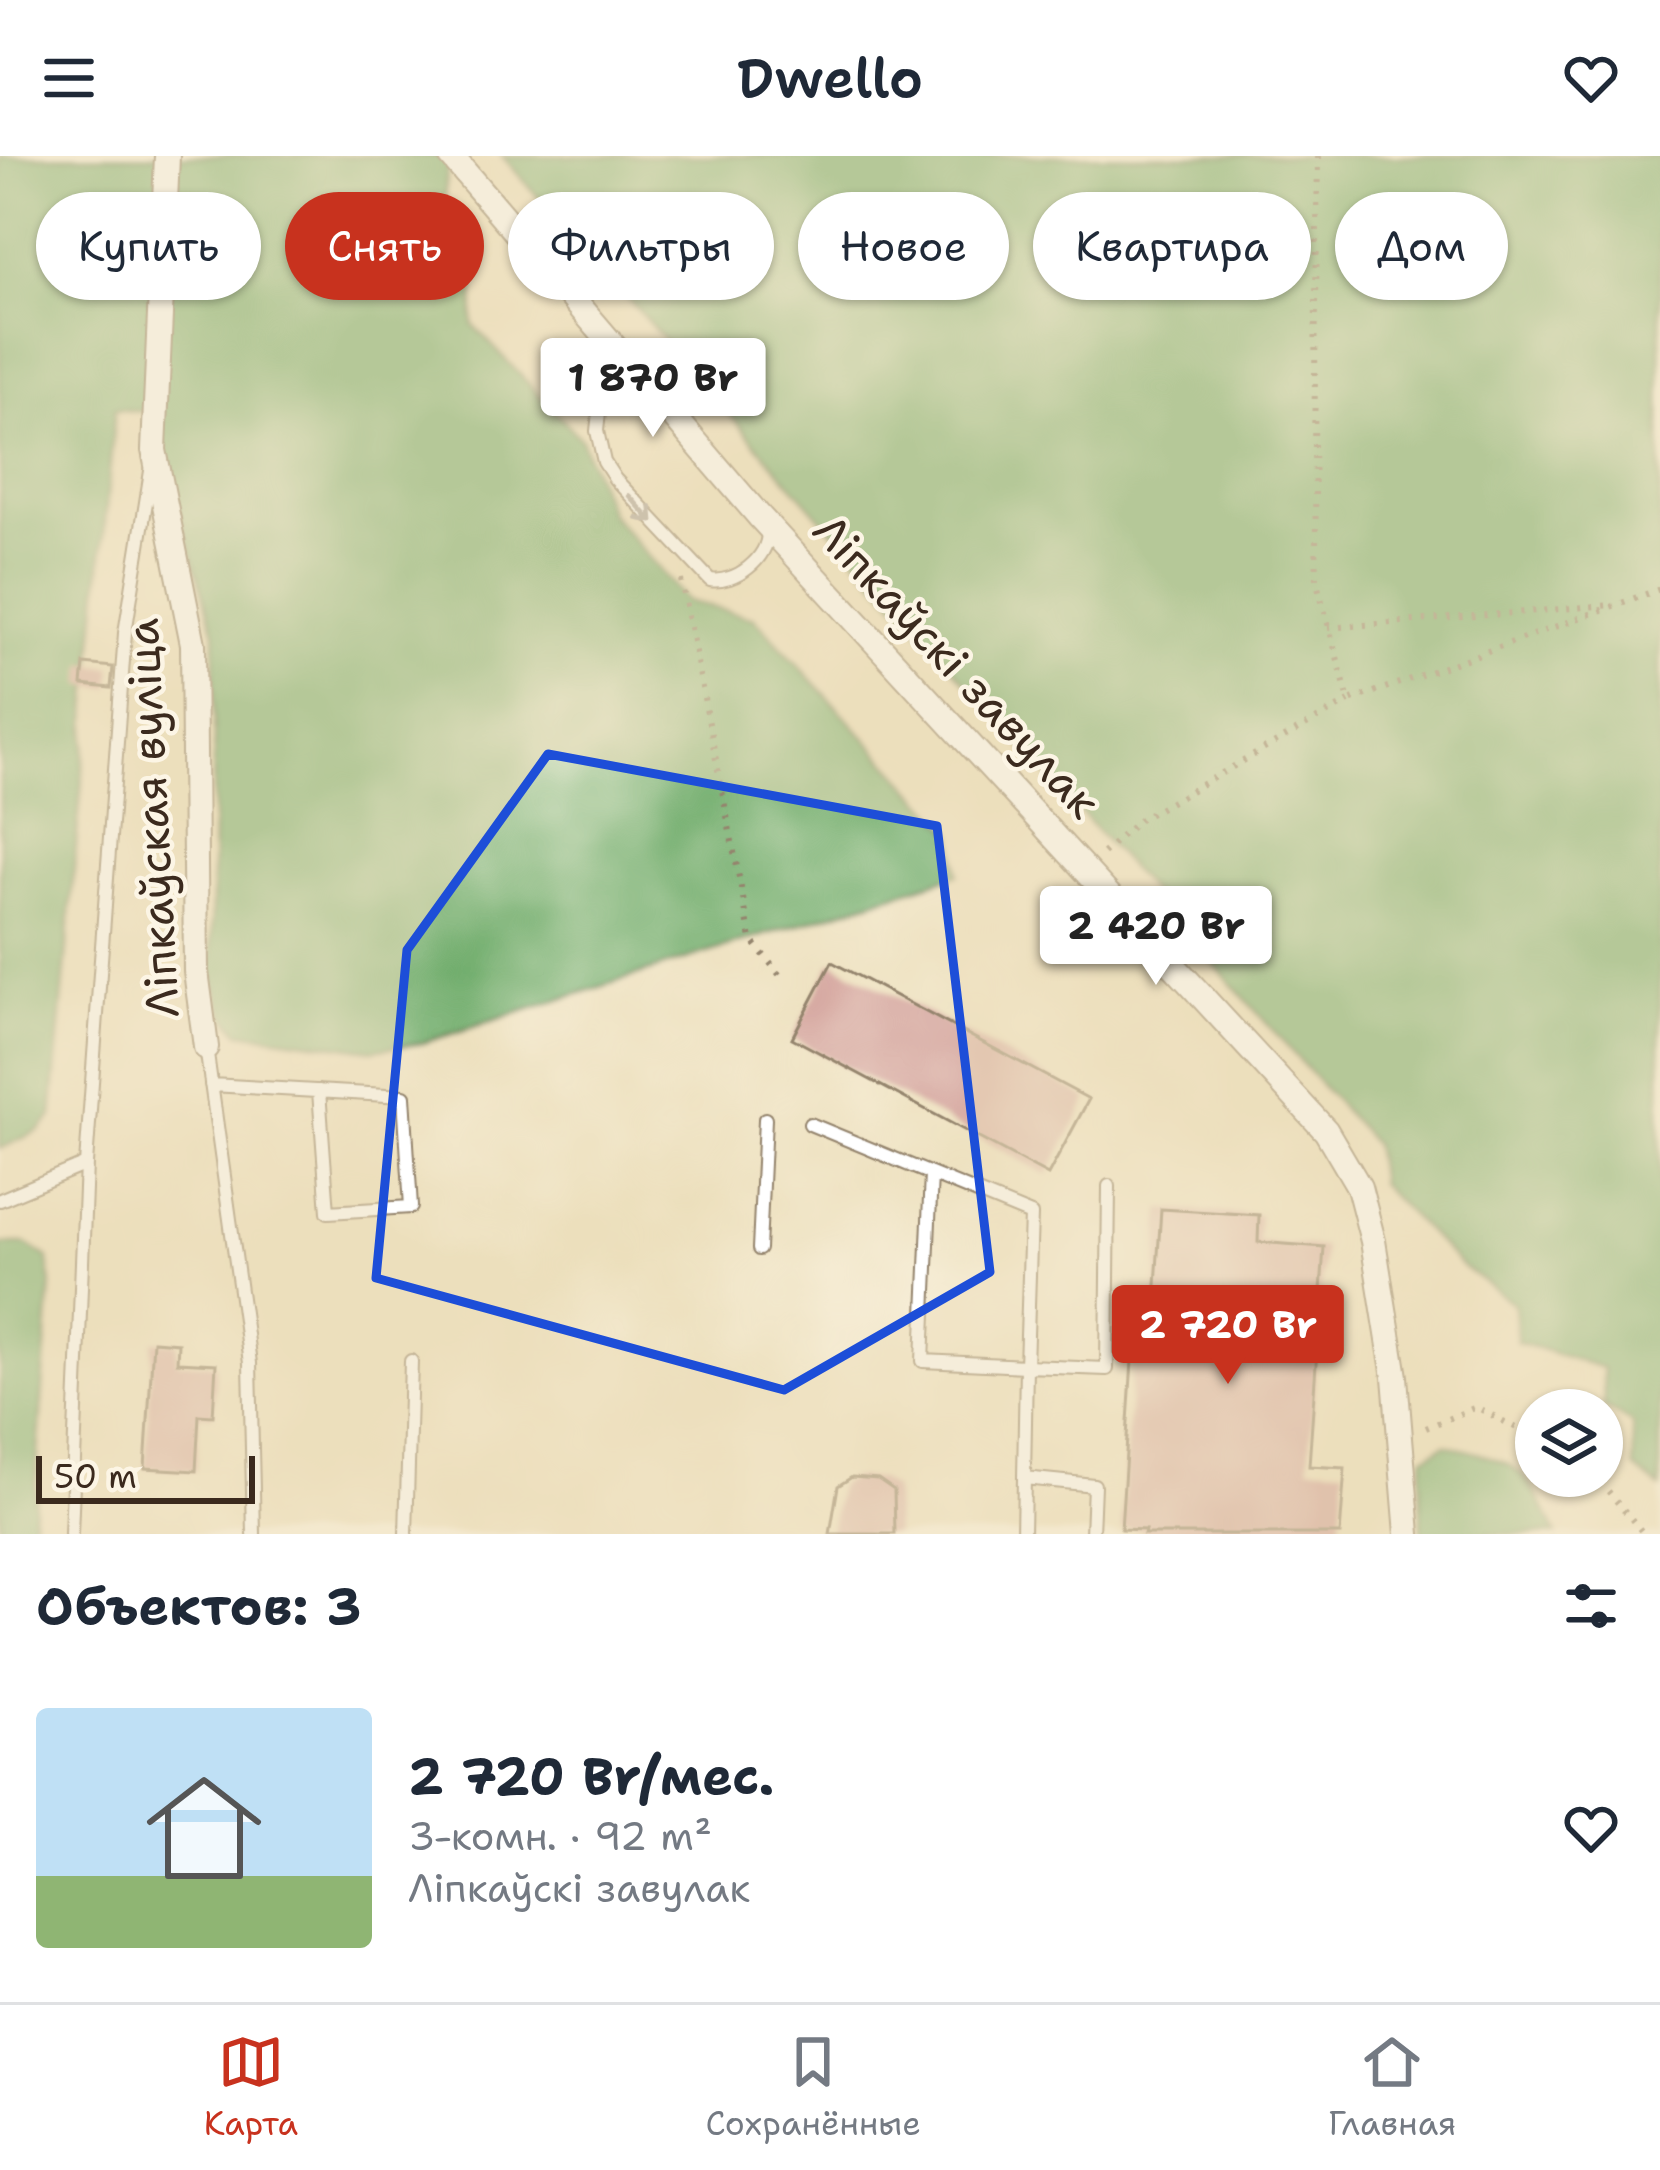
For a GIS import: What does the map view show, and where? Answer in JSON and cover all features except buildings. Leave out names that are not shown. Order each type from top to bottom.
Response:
[{"type":"street","name":"Ліпкаўская вуліца","points":[[166,156],[154,450],[193,644],[196,971],[206,1047]]},
{"type":"street","name":"Ліпкаўскі завулак","points":[[451,156],[759,515],[1326,1131],[1359,1187],[1372,1241],[1395,1377],[1408,1534]]},
{"type":"lane","points":[[592,324],[602,345],[604,365],[597,422],[604,462],[615,479],[706,578],[728,581],[765,550],[768,534],[759,515]]},
{"type":"lane","points":[[71,1534],[86,1164],[125,633],[154,450]]},
{"type":"lane","points":[[206,1047],[250,1363],[254,1534]]},
{"type":"lane","points":[[211,1085],[319,1091],[404,1096],[411,1207],[328,1212],[319,1091]]},
{"type":"lane","points":[[759,1249],[766,1119]]},
{"type":"lane","points":[[810,1124],[1031,1215],[1023,1534]]},
{"type":"lane","points":[[0,1200],[86,1164]]},
{"type":"lane","points":[[931,1174],[923,1361],[1107,1369],[1109,1186]]},
{"type":"lane","points":[[406,1534],[411,1361]]},
{"type":"lane","points":[[1024,1478],[1094,1485],[1092,1534]]},
{"type":"path","points":[[1318,156],[1317,583],[1348,701]]},
{"type":"path","points":[[678,564],[751,939],[782,977]]},
{"type":"path","points":[[1088,868],[1139,820],[1348,701],[1660,589]]},
{"type":"path","points":[[1328,628],[1621,604]]},
{"type":"path","points":[[1400,1439],[1476,1407],[1515,1427]]},
{"type":"path","points":[[1613,1497],[1644,1534]]},
{"type":"highlighted area","points":[[548,754],[937,826],[990,1272],[784,1390],[376,1278],[407,950]]},
{"type":"green space","points":[[0,156],[448,156],[445,192],[285,192],[285,300],[474,300],[473,325],[581,439],[610,513],[687,601],[755,618],[954,834],[958,874],[422,1043],[372,1050],[240,1032],[225,1015],[211,973],[215,632],[149,412],[115,409],[52,1117],[40,1130],[0,1149]]},
{"type":"green space","points":[[502,156],[1660,156],[1660,1488],[1634,1468],[1632,1423],[1623,1418],[1623,1389],[1604,1389],[1603,1368],[1517,1342],[1514,1304],[1459,1264],[1379,1183],[1373,1144],[629,300],[774,300],[774,192],[534,192]]},
{"type":"green space","points":[[0,1244],[26,1244],[48,1258],[51,1284],[32,1534],[0,1534]]},
{"type":"green space","points":[[1445,1444],[1505,1463],[1515,1469],[1515,1497],[1538,1497],[1557,1534],[1422,1534],[1424,1457]]}]
